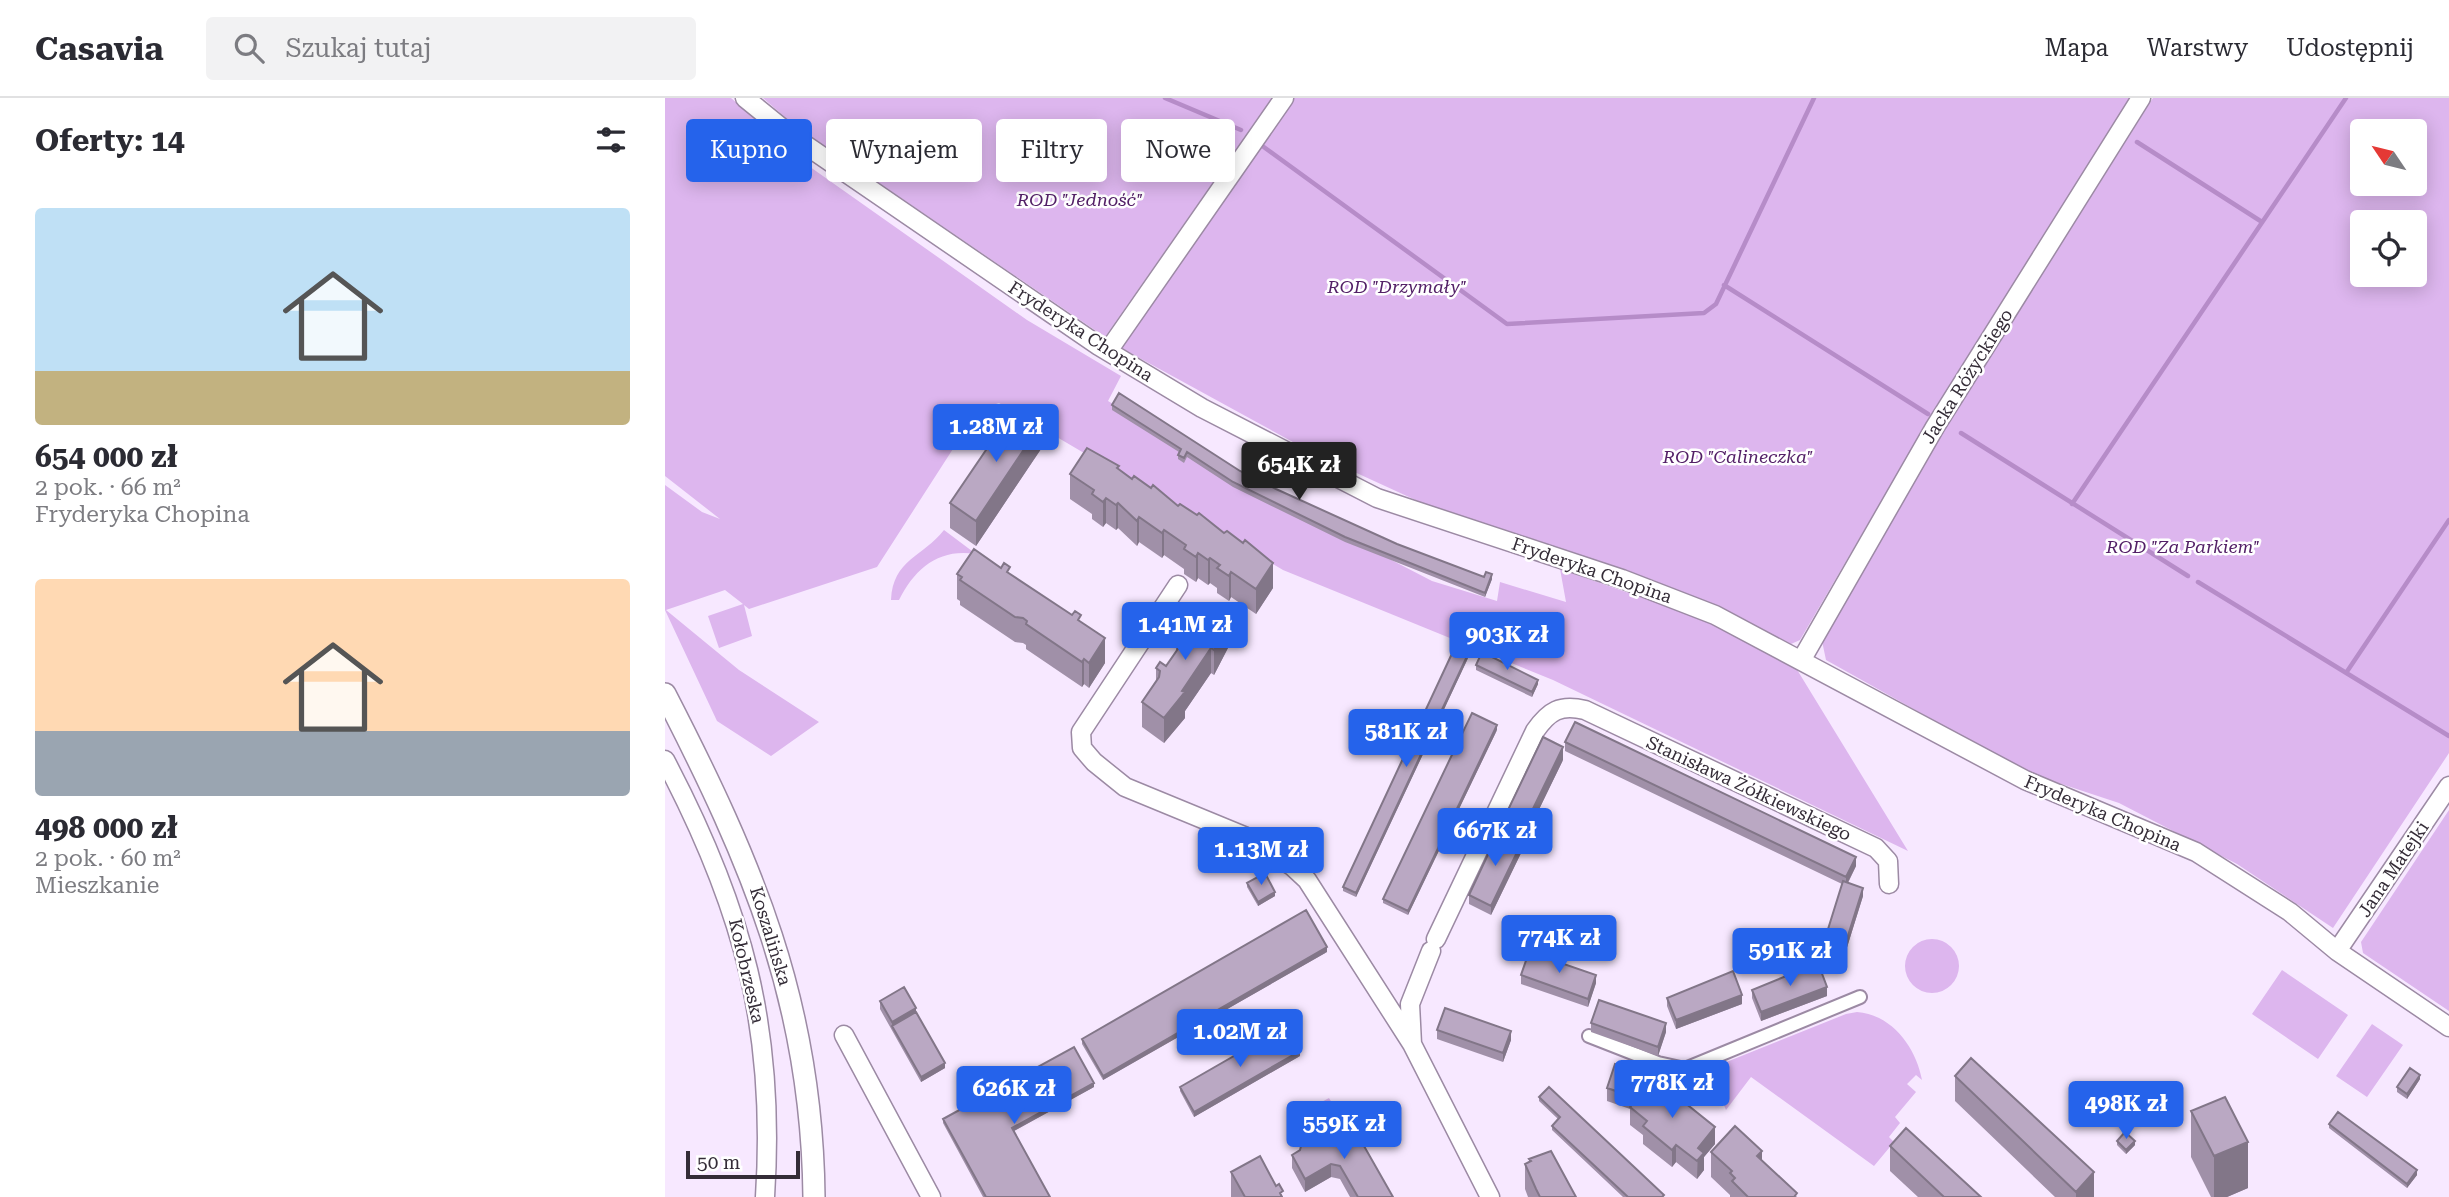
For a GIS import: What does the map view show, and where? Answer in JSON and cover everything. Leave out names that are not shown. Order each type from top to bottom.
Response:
[{"type":"street","name":"Fryderyka Chopina","points":[[745,98],[788,133],[1108,351],[1202,408],[1377,498],[1672,597],[1802,659],[2025,780],[2196,852],[2290,912],[2337,951],[2449,1027]]},
{"type":"street","points":[[1108,351],[1284,98]]},
{"type":"street","name":"Jacka Różyckiego","points":[[1802,659],[1942,416],[2141,98]]},
{"type":"street","points":[[1178,584],[1080,732],[1082,748],[1094,762],[1125,787],[1244,835],[1292,866],[1315,890],[1412,1044],[1490,1197]]},
{"type":"street","name":"Koszalińska","points":[[665,694],[739,842],[780,957],[796,1024],[808,1094],[814,1197]]},
{"type":"street","name":"Stanisława Żółkiewskiego","points":[[1412,1044],[1410,1004],[1434,945],[1535,731],[1558,708],[1584,710],[1876,848],[1888,861],[1889,884]]},
{"type":"street","name":"Kołobrzeska","points":[[665,760],[719,872],[751,977],[766,1079],[765,1197]]},
{"type":"street","name":"Jana Matejki","points":[[2337,951],[2449,786]]},
{"type":"street","points":[[1589,1036],[1658,1063],[1685,1069],[1860,997]]},
{"type":"street","points":[[844,1035],[931,1197]]},
{"type":"green space","points":[[665,98],[731,98],[755,119],[686,119],[686,182],[812,182],[812,168],[826,178],[826,182],[831,182],[1027,320],[1121,376],[1108,401],[1291,508],[1432,581],[1497,601],[1500,582],[1566,602],[1560,569],[1723,626],[1796,668],[1908,851],[1553,680],[1283,570],[999,403],[978,410],[877,567],[749,609],[744,605],[752,636],[719,648],[708,616],[743,604],[725,590],[666,610],[739,670],[819,722],[771,756],[717,721],[665,610],[665,485],[702,512],[720,519],[665,476]]},
{"type":"green space","name":"ROD \"Jedność\"","points":[[763,98],[1272,98],[1235,151],[1235,119],[1121,119],[1121,182],[1213,182],[1105,337],[878,182],[982,182],[982,119],[826,119],[826,147],[812,137],[812,119],[787,119]]},
{"type":"green space","points":[[1291,98],[2131,98],[1928,421],[1800,640],[1791,644],[1653,580],[1433,508],[1313,453],[1123,349],[1120,345]]},
{"type":"green space","name":"ROD \"Za Parkiem\"","points":[[2153,98],[2449,98],[2449,753],[2333,928],[2237,864],[2119,803],[2028,773],[1826,660],[1822,641],[1950,421]]},
{"type":"green space","points":[[944,530],[976,554],[940,557],[913,578],[899,600],[891,600],[893,586],[903,567]]},
{"type":"green space","points":[[2449,810],[2449,1011],[2363,953],[2361,942]]},
{"type":"green space","points":[[1932,939],[1951,947],[1959,966],[1951,985],[1932,993],[1913,985],[1905,966],[1913,947]]},
{"type":"green space","points":[[2282,970],[2348,1015],[2318,1059],[2252,1014]]},
{"type":"green space","points":[[1857,1012],[1882,1019],[1901,1035],[1914,1056],[1922,1080],[1916,1075],[1907,1084],[1916,1092],[1895,1117],[1900,1123],[1889,1137],[1894,1142],[1874,1166],[1751,1077],[1726,1110],[1709,1069]]},
{"type":"green space","points":[[2372,1024],[2403,1045],[2367,1097],[2336,1076]]},
{"type":"green space","points":[[1329,1098],[1337,1111],[1307,1128],[1299,1114]]},
{"type":"building","points":[[1119,393],[1240,471],[1276,489],[1397,544],[1484,577],[1486,572],[1492,574],[1485,593],[1345,537],[1233,482],[1187,452],[1184,458],[1178,455],[1181,449],[1112,405]]},
{"type":"building","points":[[1016,406],[1041,424],[976,521],[950,503]]},
{"type":"building","points":[[1087,448],[1119,466],[1117,468],[1132,479],[1134,476],[1151,488],[1153,485],[1178,506],[1180,504],[1197,515],[1199,513],[1224,533],[1227,531],[1243,543],[1245,540],[1273,563],[1256,589],[1231,572],[1229,576],[1217,568],[1220,565],[1210,558],[1208,560],[1198,553],[1196,557],[1184,549],[1186,545],[1164,530],[1162,533],[1139,517],[1137,521],[1118,503],[1116,505],[1106,498],[1103,502],[1092,494],[1094,490],[1070,474]]},
{"type":"building","points":[[974,549],[1001,568],[1004,563],[1010,567],[1007,572],[1072,615],[1075,611],[1081,615],[1078,620],[1105,638],[1089,663],[1084,659],[1082,662],[1026,624],[1027,621],[1023,618],[1015,617],[960,580],[962,577],[957,574]]},
{"type":"building","points":[[1207,606],[1229,621],[1214,650],[1211,648],[1182,691],[1185,692],[1164,718],[1142,702],[1159,677],[1160,671],[1156,668],[1160,662],[1166,666],[1182,643],[1176,638],[1180,632],[1184,635],[1190,631]]},
{"type":"building","points":[[1456,645],[1469,652],[1356,893],[1343,887]]},
{"type":"building","points":[[1482,652],[1538,680],[1532,692],[1476,665]]},
{"type":"building","points":[[1472,713],[1497,725],[1408,911],[1383,899]]},
{"type":"building","points":[[1575,722],[1856,857],[1846,877],[1565,742]]},
{"type":"building","points":[[1543,737],[1563,747],[1528,819],[1508,810]]},
{"type":"building","points":[[1499,831],[1522,842],[1491,906],[1469,895]]},
{"type":"building","points":[[1265,873],[1275,892],[1258,902],[1247,883]]},
{"type":"building","points":[[1843,881],[1863,888],[1839,964],[1819,958]]},
{"type":"building","points":[[1306,910],[1327,947],[1103,1076],[1082,1039]]},
{"type":"building","points":[[1529,952],[1596,975],[1588,999],[1521,975]]},
{"type":"building","points":[[1818,963],[1827,987],[1761,1012],[1752,990]]},
{"type":"building","points":[[1733,971],[1742,995],[1676,1020],[1667,998]]},
{"type":"building","points":[[904,987],[916,1008],[892,1022],[880,1001]]},
{"type":"building","points":[[1599,1000],[1666,1023],[1658,1047],[1591,1023]]},
{"type":"building","points":[[1445,1008],[1511,1031],[1503,1053],[1437,1030]]},
{"type":"building","points":[[916,1012],[945,1063],[921,1077],[892,1026]]},
{"type":"building","points":[[1286,1026],[1300,1051],[1194,1112],[1180,1087]]},
{"type":"building","points":[[1074,1047],[1094,1083],[1012,1128],[1050,1197],[986,1197],[943,1119]]},
{"type":"building","points":[[1971,1058],[2094,1172],[2076,1192],[1955,1076]]},
{"type":"building","points":[[1615,1064],[1654,1078],[1637,1098],[1607,1088]]},
{"type":"building","points":[[2410,1068],[2420,1075],[2407,1094],[2397,1087]]},
{"type":"building","points":[[1654,1078],[1715,1127],[1698,1148],[1704,1153],[1697,1161],[1676,1145],[1672,1150],[1643,1126],[1647,1121],[1630,1107]]},
{"type":"building","points":[[1549,1087],[1664,1195],[1628,1197],[1552,1126],[1560,1117],[1539,1097]]},
{"type":"building","points":[[2225,1097],[2248,1142],[2214,1156],[2191,1111]]},
{"type":"building","points":[[2338,1112],[2417,1170],[2407,1184],[2329,1124]]},
{"type":"building","points":[[1348,1123],[1393,1197],[1358,1197],[1340,1166],[1331,1164],[1305,1179],[1292,1155],[1300,1150],[1301,1146],[1311,1144],[1312,1139],[1316,1141],[1323,1133],[1327,1135]]},
{"type":"building","points":[[1735,1126],[1762,1151],[1757,1156],[1797,1193],[1794,1197],[1748,1197],[1732,1181],[1735,1178],[1730,1173],[1732,1171],[1711,1152]]},
{"type":"building","points":[[1906,1128],[1981,1197],[1944,1197],[1890,1146]]},
{"type":"building","points":[[2125,1132],[2135,1141],[2126,1150],[2117,1141]]},
{"type":"building","points":[[1551,1151],[1576,1197],[1540,1197],[1525,1164],[1531,1161],[1529,1159]]},
{"type":"building","points":[[1260,1156],[1276,1186],[1279,1184],[1283,1191],[1280,1193],[1282,1197],[1245,1197],[1231,1172]]},
{"type":"waterway","points":[[1165,98],[1241,130]]},
{"type":"waterway","points":[[1261,145],[1507,324],[1704,313],[1716,304],[1814,98]]},
{"type":"waterway","points":[[2072,504],[2346,98]]},
{"type":"waterway","points":[[2137,142],[2262,222]]},
{"type":"waterway","points":[[1724,285],[1928,414]]},
{"type":"waterway","points":[[1961,433],[2188,576]]},
{"type":"waterway","points":[[2346,673],[2449,520]]},
{"type":"waterway","points":[[2198,582],[2449,736]]},
{"type":"park label","name":"ROD \"Drzymały\"","points":[[1397,286]]},
{"type":"park label","name":"ROD \"Calineczka\"","points":[[1738,456]]}]
